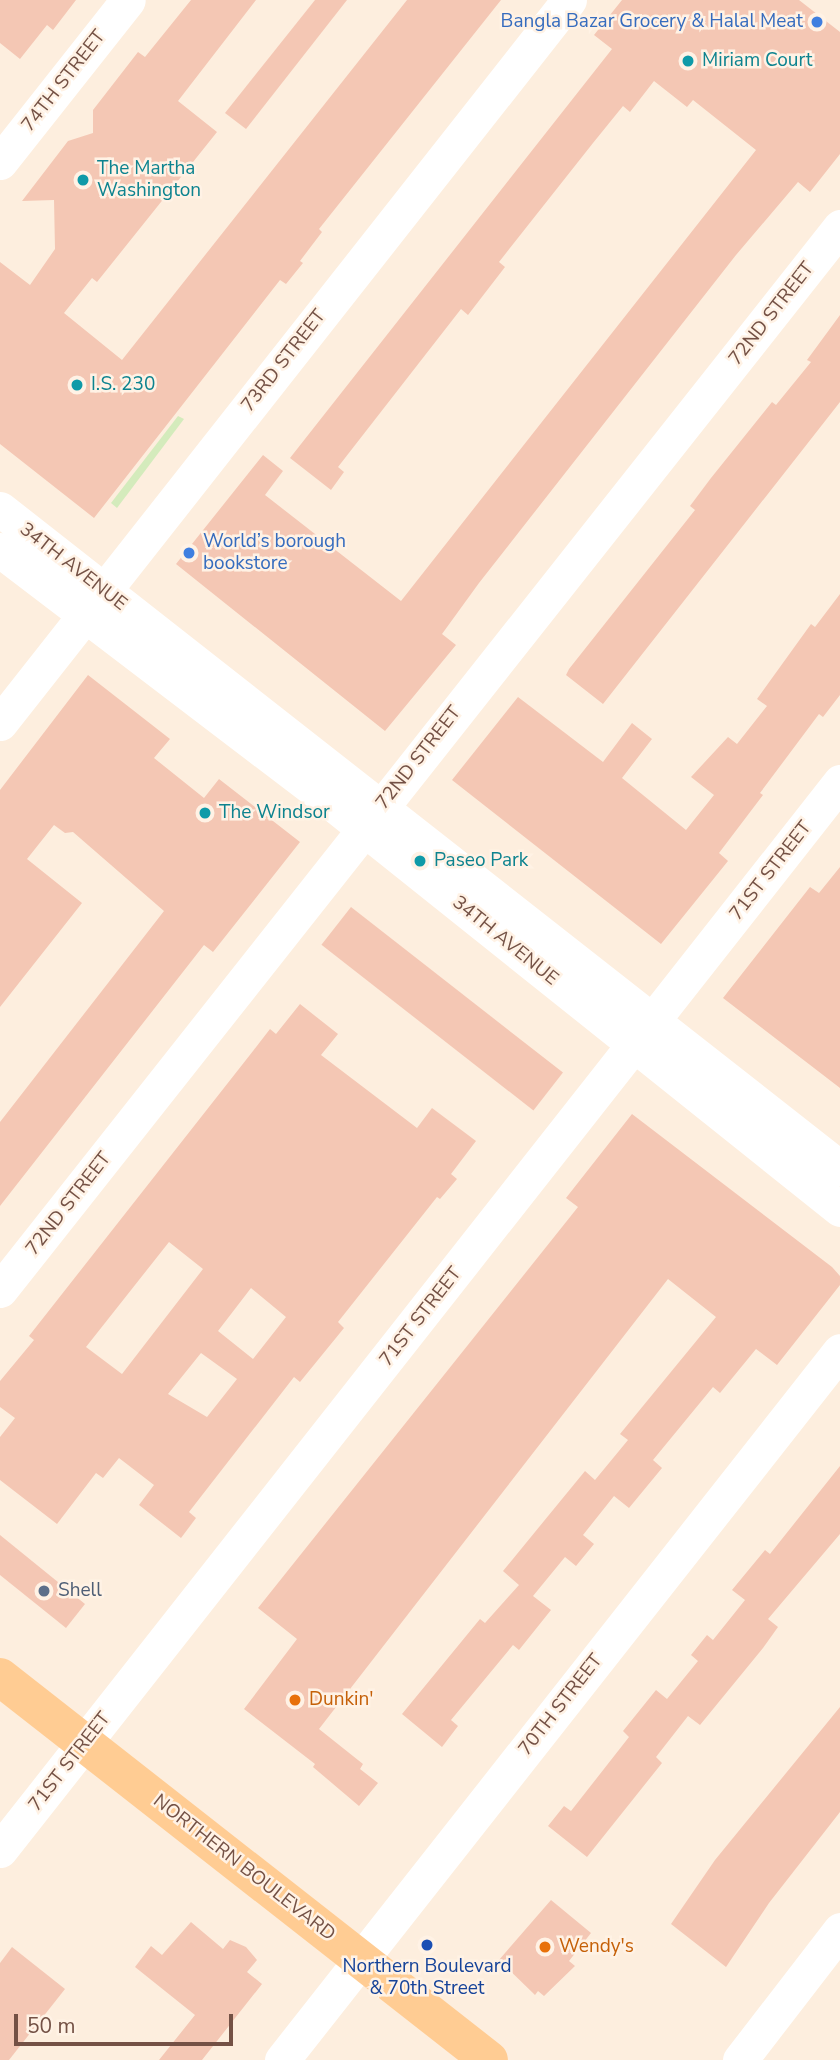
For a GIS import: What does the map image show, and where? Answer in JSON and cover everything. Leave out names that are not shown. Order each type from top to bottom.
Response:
[{"type":"main road","name":"NORTHERN BOULEVARD","points":[[0,1677],[480,2053]]},
{"type":"street","name":"74TH STREET","points":[[0,162],[128,0]]},
{"type":"street","name":"73RD STREET","points":[[0,723],[569,0]]},
{"type":"street","name":"72ND STREET","points":[[0,1290],[840,227]]},
{"type":"street","name":"34TH AVENUE","points":[[0,509],[94,604],[644,1034],[840,1209]]},
{"type":"street","name":"34TH AVENUE","points":[[0,550],[94,604]]},
{"type":"street","name":"71ST STREET","points":[[0,1850],[840,782]]},
{"type":"street","name":"34TH AVENUE","points":[[644,1034],[840,1168]]},
{"type":"street","name":"70TH STREET","points":[[282,2060],[840,1351]]},
{"type":"street","points":[[740,2060],[840,1930]]},
{"type":"green space","points":[[178,416],[184,419],[117,508],[111,503]]},
{"type":"building","points":[[0,0],[76,0],[53,30],[47,25],[20,59],[0,43]]},
{"type":"building","points":[[191,0],[256,0],[178,101],[217,132],[97,282],[92,278],[64,313],[122,360],[407,0],[501,0],[319,229],[322,232],[300,261],[303,263],[286,284],[280,280],[94,518],[0,444],[0,262],[30,285],[55,249],[54,200],[22,201],[68,141],[93,133],[93,110],[138,52],[145,57]]},
{"type":"building","points":[[315,0],[347,0],[246,129],[225,113]]},
{"type":"building","points":[[622,0],[799,0],[840,32],[840,154],[810,192],[798,182],[736,255],[479,583],[442,634],[456,645],[385,731],[176,564],[263,455],[283,471],[265,495],[401,601],[756,150],[693,100],[687,107],[654,81],[630,112],[623,106],[593,143],[499,262],[505,267],[468,315],[461,309],[338,467],[344,472],[331,490],[290,458],[612,49],[594,35]]},
{"type":"building","points":[[840,315],[840,402],[603,704],[566,675],[569,669],[695,510],[690,506],[711,478],[772,402],[776,405],[811,362],[807,360]]},
{"type":"building","points":[[840,594],[840,695],[823,717],[819,714],[760,793],[763,795],[719,853],[728,861],[661,944],[452,780],[518,697],[603,762],[632,723],[652,739],[622,778],[686,830],[714,795],[691,777],[728,737],[737,744],[767,706],[757,699],[811,624],[815,627]]},
{"type":"building","points":[[88,675],[170,739],[154,758],[204,798],[219,779],[300,842],[213,952],[204,945],[0,1206],[0,1122],[164,911],[73,832],[65,833],[54,825],[27,859],[82,903],[0,1007],[0,790]]},
{"type":"building","points":[[840,867],[840,1088],[723,998],[810,887],[819,893]]},
{"type":"building","points":[[351,907],[563,1073],[533,1110],[321,945]]},
{"type":"building","points":[[300,1004],[338,1034],[321,1055],[417,1128],[432,1108],[476,1141],[451,1174],[457,1179],[440,1199],[437,1197],[338,1322],[344,1328],[300,1382],[294,1377],[189,1512],[196,1518],[181,1538],[139,1505],[154,1485],[119,1458],[103,1478],[96,1473],[57,1524],[0,1480],[0,1437],[15,1418],[0,1407],[0,1381],[34,1340],[29,1336],[270,1029],[276,1034]],"holes":[[[169,1242],[203,1269],[122,1374],[86,1347]],[[251,1288],[286,1317],[253,1359],[218,1331]],[[201,1353],[237,1379],[207,1417],[168,1394]]]},
{"type":"building","points":[[632,1114],[832,1267],[840,1276],[840,1285],[777,1365],[756,1349],[720,1393],[713,1387],[653,1460],[662,1468],[629,1508],[614,1496],[583,1535],[594,1544],[576,1566],[565,1557],[533,1596],[551,1610],[519,1650],[513,1645],[451,1720],[458,1726],[442,1747],[402,1714],[480,1619],[485,1623],[519,1585],[503,1571],[585,1471],[595,1480],[628,1440],[620,1434],[716,1317],[668,1279],[319,1729],[363,1764],[360,1769],[378,1783],[359,1806],[313,1767],[315,1764],[244,1709],[297,1639],[258,1608],[578,1207],[566,1198]]},
{"type":"building","points":[[840,1466],[840,1534],[768,1619],[778,1627],[763,1648],[700,1725],[688,1716],[656,1757],[662,1763],[587,1857],[548,1826],[564,1806],[571,1811],[629,1737],[623,1731],[656,1690],[667,1699],[698,1661],[691,1655],[707,1635],[713,1640],[745,1600],[732,1590],[765,1550],[770,1554]]},
{"type":"building","name":"Shell","points":[[0,1535],[85,1604],[66,1628],[0,1575]]},
{"type":"building","points":[[840,1707],[840,1812],[769,1903],[726,1967],[671,1924],[715,1860]]},
{"type":"building","name":"Wendy's","points":[[551,1900],[591,1933],[569,1961],[575,1966],[544,1996],[538,1991],[535,1995],[499,1960]]},
{"type":"building","points":[[191,1922],[223,1949],[230,1940],[246,1947],[257,1960],[247,1972],[262,1984],[202,2060],[159,2060],[195,2015],[135,1967],[151,1946],[162,1955]]},
{"type":"building","points":[[12,1947],[65,1989],[9,2060],[0,2060],[0,1963]]},
{"type":"place","name":"Bangla Bazar Grocery & Halal Meat","points":[[817,22]]},
{"type":"place","name":"Miriam Court","points":[[688,61]]},
{"type":"place","name":"The Martha Washington","points":[[83,180]]},
{"type":"place","name":"I.S. 230","points":[[77,385]]},
{"type":"place","name":"World’s borough bookstore","points":[[189,553]]},
{"type":"place","name":"The Windsor","points":[[205,813]]},
{"type":"place","name":"Paseo Park","points":[[420,861]]},
{"type":"place","name":"Shell","points":[[44,1591]]},
{"type":"place","name":"Dunkin'","points":[[295,1700]]},
{"type":"place","name":"Northern Boulevard & 70th Street","points":[[427,1945]]},
{"type":"place","name":"Wendy's","points":[[545,1947]]}]
